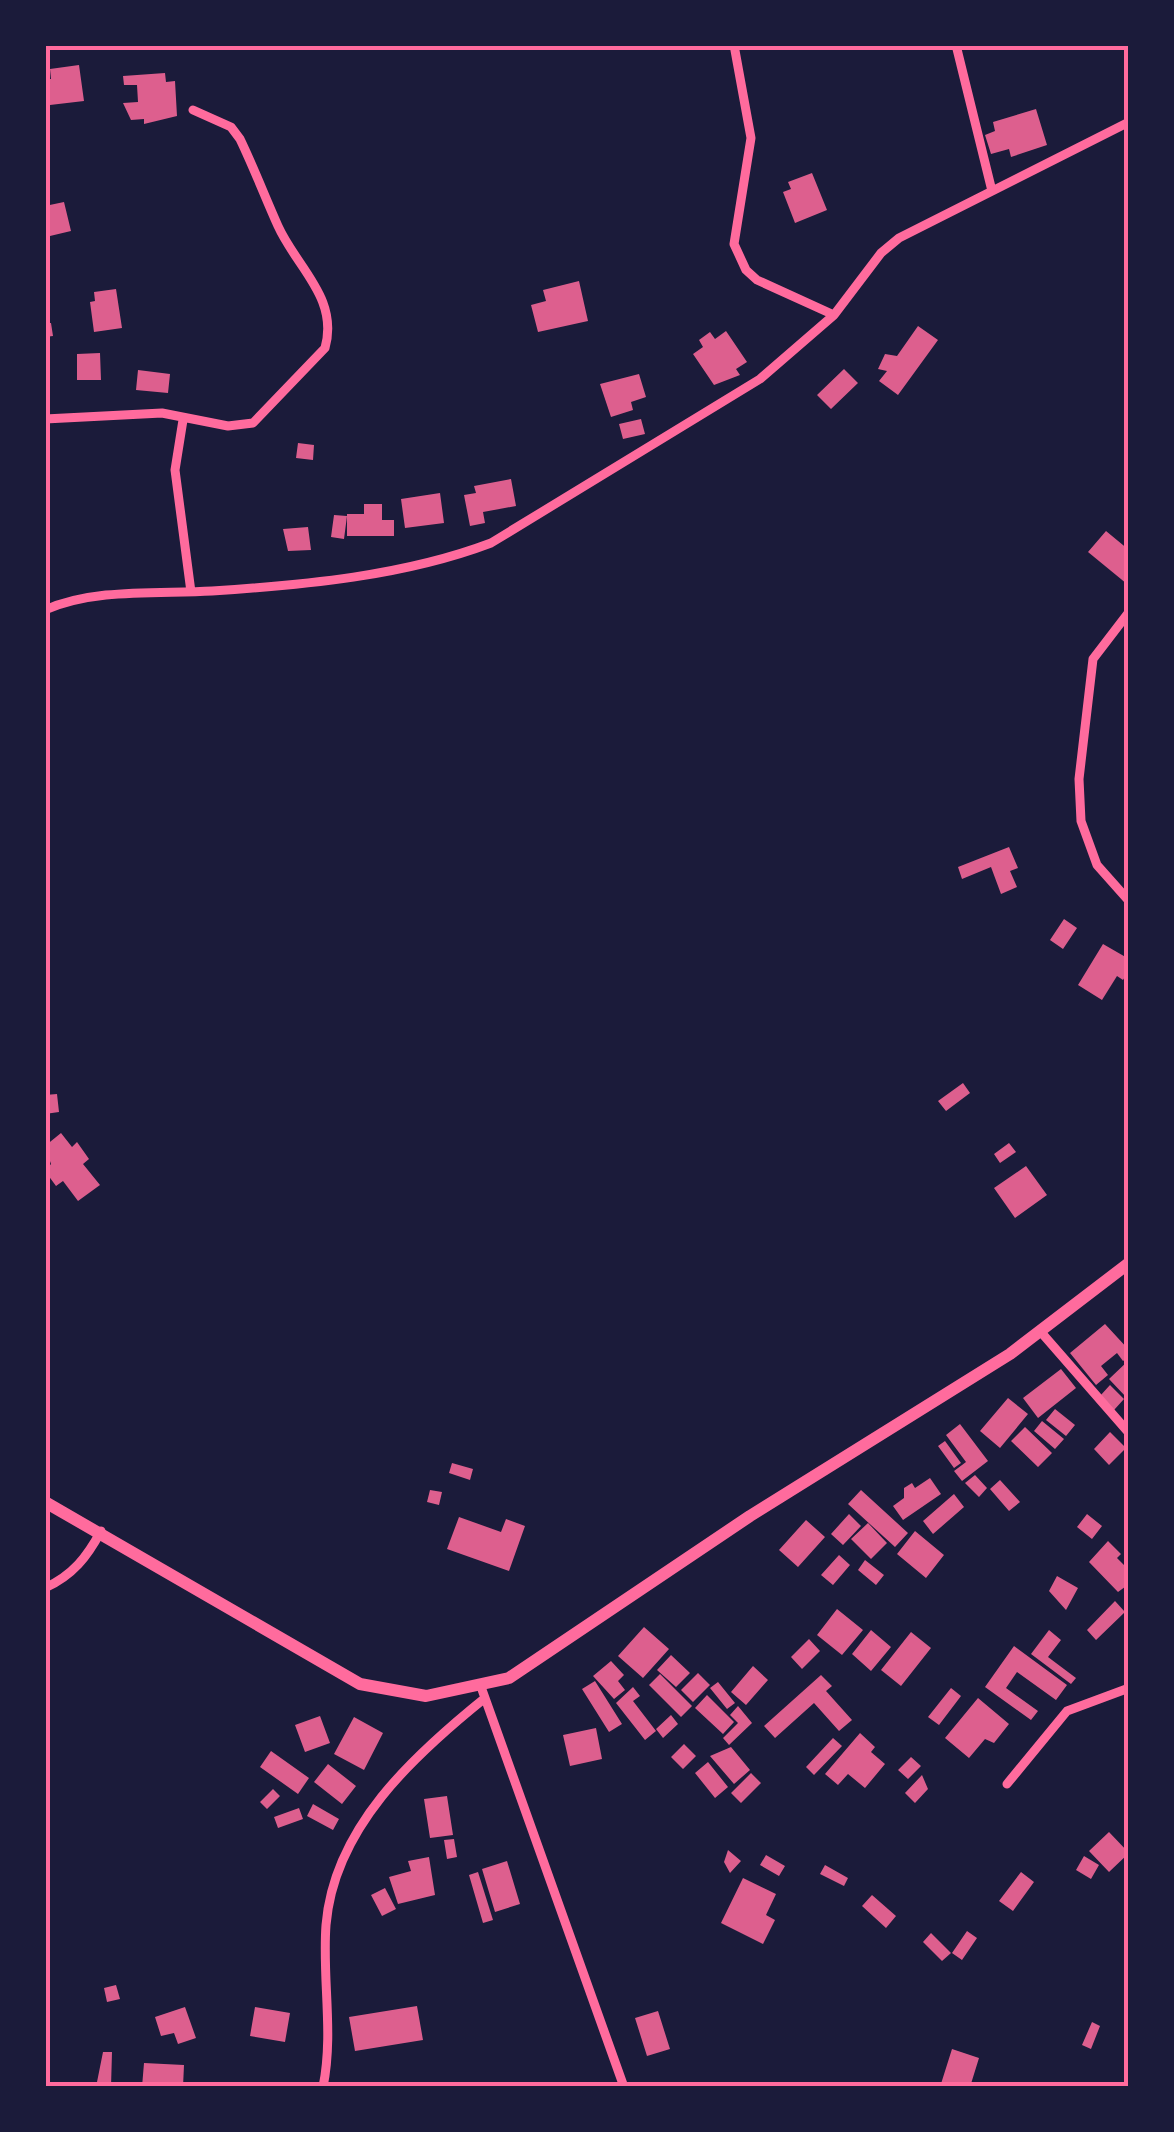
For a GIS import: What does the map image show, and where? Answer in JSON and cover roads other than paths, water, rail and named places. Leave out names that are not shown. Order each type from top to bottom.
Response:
[{"type":"main road","points":[[45,1502],[102,1531],[243,1621],[360,1684],[426,1696],[482,1691],[532,1666],[735,1526],[880,1439],[1040,1331],[1129,1264]]},
{"type":"street","points":[[734,45],[751,138],[734,244],[746,270],[757,280],[834,315]]},
{"type":"street","points":[[956,45],[992,191]]},
{"type":"street","points":[[45,419],[132,412],[162,413],[228,426],[254,423],[315,361],[330,331],[318,285],[293,255],[240,139],[231,126],[193,110]]},
{"type":"street","points":[[45,610],[76,600],[261,588],[398,568],[454,557],[491,543],[760,379],[834,315],[881,253],[898,238],[1129,122]]},
{"type":"street","points":[[183,420],[175,470],[191,592]]},
{"type":"street","points":[[1129,612],[1093,660],[1079,779],[1081,821],[1097,865],[1129,901]]},
{"type":"street","points":[[1040,1331],[1129,1433]]},
{"type":"street","points":[[45,1588],[67,1577],[86,1558],[102,1531]]},
{"type":"street","points":[[1007,1784],[1067,1711],[1129,1688]]},
{"type":"street","points":[[323,2087],[329,2030],[326,1926],[334,1876],[374,1805],[482,1691],[624,2087]]}]
